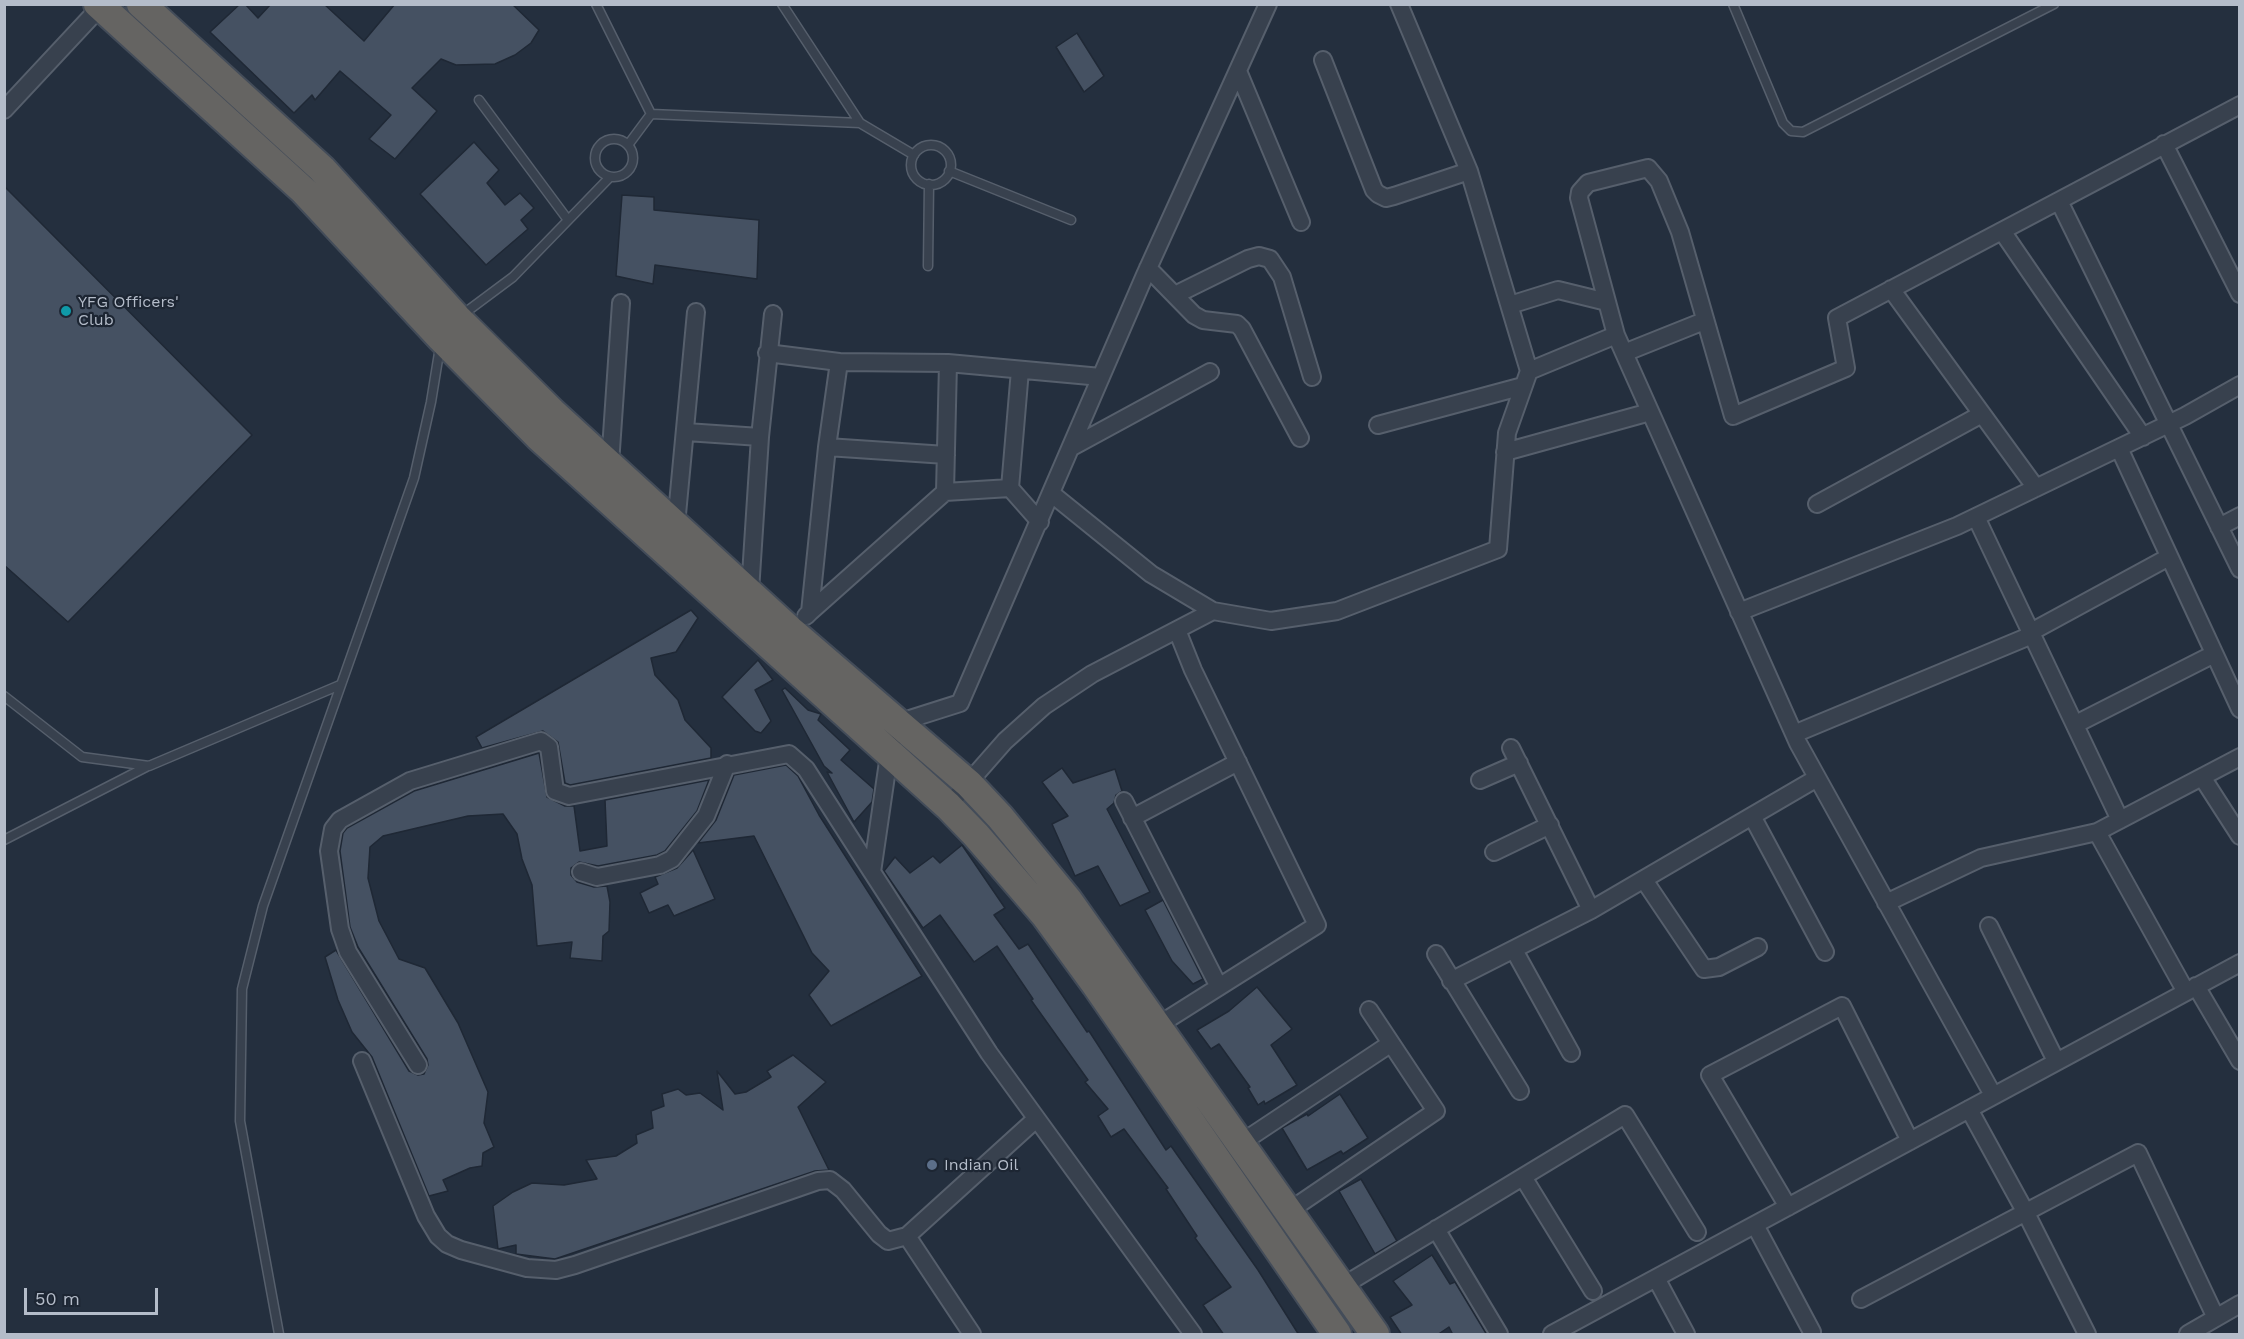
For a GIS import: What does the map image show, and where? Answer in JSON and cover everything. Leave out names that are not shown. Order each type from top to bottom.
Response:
[{"type":"highway","points":[[141,4],[322,170],[538,436],[657,546],[948,806],[1029,897],[1077,959],[1338,1335]]},
{"type":"highway","points":[[100,5],[304,191],[449,328],[552,412],[750,591],[800,621],[897,723],[969,784],[1000,817],[1068,900],[1375,1335]]},
{"type":"street","points":[[872,872],[889,755],[897,723],[960,703],[1148,268],[1268,4]]},
{"type":"street","points":[[1052,494],[1151,574],[1214,611],[1271,621],[1337,610],[1498,549],[1507,433],[1526,379],[1510,305],[1468,171],[1399,4]]},
{"type":"street","points":[[4,110],[100,5]]},
{"type":"street","points":[[1323,60],[1374,190],[1378,194],[1386,198],[1394,196],[1468,171]]},
{"type":"street","points":[[1238,71],[1301,222]]},
{"type":"street","points":[[1994,1095],[1794,734],[1616,335],[1579,198],[1580,192],[1588,183],[1648,168],[1659,181],[1680,232],[1733,416],[1846,368],[1837,318],[2240,105]]},
{"type":"street","points":[[2164,144],[2240,294]]},
{"type":"street","points":[[2059,201],[2240,569]]},
{"type":"street","points":[[2002,231],[2142,437]]},
{"type":"street","points":[[1175,295],[1248,259],[1259,256],[1270,259],[1282,277],[1312,377]]},
{"type":"street","points":[[1148,268],[1203,320],[1237,324],[1242,329],[1300,438]]},
{"type":"street","points":[[1891,289],[2036,488]]},
{"type":"street","points":[[1510,305],[1558,290],[1607,302]]},
{"type":"street","points":[[610,464],[621,303]]},
{"type":"street","points":[[657,546],[676,525],[696,312]]},
{"type":"street","points":[[750,591],[760,437],[767,353],[773,314]]},
{"type":"street","points":[[1624,353],[1704,321]]},
{"type":"street","points":[[1378,425],[1526,379],[1616,335]]},
{"type":"street","points":[[767,353],[839,362],[948,363],[1101,377]]},
{"type":"street","points":[[800,621],[839,362]]},
{"type":"street","points":[[945,492],[948,363]]},
{"type":"street","points":[[1020,370],[1010,488],[1040,522]]},
{"type":"street","points":[[1072,447],[1210,372]]},
{"type":"street","points":[[1739,612],[1976,517],[2170,423],[2240,385]]},
{"type":"street","points":[[1505,452],[1650,412]]},
{"type":"street","points":[[1817,504],[1982,414]]},
{"type":"street","points":[[686,432],[760,437]]},
{"type":"street","points":[[827,447],[946,455]]},
{"type":"street","points":[[2119,448],[2240,709]]},
{"type":"street","points":[[800,621],[945,492],[1010,488]]},
{"type":"street","points":[[2219,527],[2240,516]]},
{"type":"street","points":[[1976,517],[2120,820]]},
{"type":"street","points":[[1794,734],[2032,634],[2169,557]]},
{"type":"street","points":[[948,806],[1005,741],[1044,706],[1092,674],[1214,611]]},
{"type":"street","points":[[1157,1026],[1317,925],[1193,670],[1177,630]]},
{"type":"street","points":[[2076,724],[2214,654]]},
{"type":"street","points":[[418,1065],[344,943],[329,851],[333,829],[340,820],[410,781],[541,741],[549,747],[552,784],[560,795],[569,796],[726,764],[789,754],[797,759],[989,1053],[1193,1335]]},
{"type":"street","points":[[1511,748],[1591,910]]},
{"type":"street","points":[[1886,903],[1981,858],[2097,832],[2240,757]]},
{"type":"street","points":[[1132,818],[1238,762]]},
{"type":"street","points":[[1480,780],[1519,763]]},
{"type":"street","points":[[581,872],[597,877],[660,865],[672,859],[706,816],[726,764]]},
{"type":"street","points":[[2202,777],[2240,836]]},
{"type":"street","points":[[1451,981],[1591,910],[1817,778]]},
{"type":"street","points":[[1124,801],[1219,987]]},
{"type":"street","points":[[1752,816],[1825,952]]},
{"type":"street","points":[[1494,852],[1550,825]]},
{"type":"street","points":[[2097,832],[2191,989],[2240,1060]]},
{"type":"street","points":[[1644,880],[1704,969],[1719,967],[1758,947]]},
{"type":"street","points":[[1989,926],[2056,1062]]},
{"type":"street","points":[[1514,950],[1571,1053]]},
{"type":"street","points":[[1436,954],[1520,1091]]},
{"type":"street","points":[[1561,1332],[1656,1278],[2240,963]]},
{"type":"street","points":[[1788,1207],[1710,1075],[1842,1006],[1910,1141]]},
{"type":"street","points":[[1289,1211],[1436,1111],[1369,1010]]},
{"type":"street","points":[[1241,1143],[1390,1044]]},
{"type":"street","points":[[362,1061],[426,1216],[438,1236],[447,1244],[461,1250],[527,1268],[556,1270],[830,1180],[843,1190],[879,1234],[888,1241],[908,1236],[1036,1119]]},
{"type":"street","points":[[1969,1109],[2026,1213],[2087,1335]]},
{"type":"street","points":[[1341,1287],[1625,1115],[1697,1232]]},
{"type":"street","points":[[1861,1299],[2138,1153],[2216,1318]]},
{"type":"street","points":[[1522,1177],[1593,1291]]},
{"type":"street","points":[[1755,1225],[1812,1332]]},
{"type":"street","points":[[1436,1229],[1499,1335]]},
{"type":"street","points":[[908,1236],[972,1335]]},
{"type":"street","points":[[1656,1278],[1686,1335]]},
{"type":"street","points":[[2188,1335],[2240,1304]]},
{"type":"lane","points":[[596,4],[651,114]]},
{"type":"lane","points":[[782,4],[860,123],[914,155]]},
{"type":"lane","points":[[1733,4],[1783,123],[1791,130],[1803,132],[2054,4]]},
{"type":"lane","points":[[479,100],[568,220]]},
{"type":"lane","points":[[651,114],[860,123]]},
{"type":"lane","points":[[628,145],[651,114]]},
{"type":"lane","points":[[279,1335],[240,1121],[242,989],[263,906],[414,478],[449,328],[513,277],[610,177],[621,176],[630,169],[633,157],[628,145],[617,140],[610,140],[599,147],[596,153],[597,166],[610,177]]},
{"type":"lane","points":[[924,146],[937,146],[950,158],[950,171],[942,181],[929,184],[917,179],[911,168],[914,155],[924,146]]},
{"type":"lane","points":[[950,171],[1071,220]]},
{"type":"lane","points":[[928,266],[929,184]]},
{"type":"lane","points":[[4,840],[149,766],[340,685]]},
{"type":"lane","points":[[4,696],[82,756],[149,766]]},
{"type":"building","points":[[240,4],[245,4],[258,18],[271,4],[324,4],[364,41],[395,4],[512,4],[539,30],[531,43],[515,55],[495,64],[456,65],[441,59],[412,88],[437,111],[395,159],[369,139],[391,115],[340,71],[315,100],[312,95],[294,113],[210,32]]},
{"type":"building","points":[[1077,33],[1104,76],[1084,92],[1056,47]]},
{"type":"building","points":[[474,142],[499,170],[487,183],[505,205],[520,193],[534,208],[521,220],[528,229],[486,265],[420,194]]},
{"type":"building","name":"YFG Officers' Club","points":[[4,186],[252,435],[68,622],[4,565]]},
{"type":"building","points":[[622,195],[654,197],[654,210],[759,220],[757,279],[655,265],[653,284],[616,276]]},
{"type":"building","points":[[691,610],[698,618],[676,652],[651,658],[655,675],[678,700],[685,720],[711,748],[711,758],[570,785],[565,783],[558,742],[543,731],[482,748],[476,737]]},
{"type":"building","points":[[758,660],[773,680],[755,690],[771,721],[761,733],[755,731],[722,697]]},
{"type":"building","points":[[785,688],[808,710],[821,714],[818,720],[850,750],[841,760],[874,789],[872,802],[854,822],[827,772],[832,773],[824,766],[782,690]]},
{"type":"building","points":[[539,753],[547,797],[565,806],[574,806],[580,851],[607,846],[605,800],[709,780],[697,811],[665,851],[657,855],[598,866],[579,862],[571,868],[571,875],[577,882],[594,887],[607,886],[610,902],[609,931],[603,936],[602,961],[570,958],[572,942],[537,946],[532,885],[522,859],[517,834],[503,814],[468,816],[383,836],[370,847],[368,878],[379,921],[399,959],[425,968],[458,1023],[488,1092],[484,1123],[494,1147],[483,1153],[482,1166],[470,1168],[443,1180],[448,1191],[429,1196],[372,1057],[352,1032],[338,1000],[325,957],[336,950],[409,1071],[418,1075],[424,1074],[428,1065],[427,1059],[358,947],[350,927],[340,851],[343,833],[347,828],[414,791]]},
{"type":"building","points":[[786,765],[798,776],[819,815],[922,976],[831,1026],[809,995],[829,971],[812,953],[754,836],[698,843],[716,820],[734,775]]},
{"type":"building","points":[[1062,768],[1073,783],[1115,769],[1122,791],[1116,795],[1114,803],[1107,809],[1150,892],[1120,906],[1098,866],[1075,876],[1052,824],[1068,816],[1042,782]]},
{"type":"building","points":[[962,845],[1005,908],[994,915],[1019,949],[1028,944],[1087,1032],[1089,1031],[1166,1150],[1171,1146],[1258,1270],[1299,1335],[1224,1335],[1203,1305],[1231,1287],[1195,1238],[1197,1236],[1166,1189],[1168,1188],[1124,1129],[1111,1137],[1098,1116],[1108,1109],[1085,1082],[1088,1080],[1031,1000],[1033,999],[997,946],[974,962],[940,915],[923,928],[884,871],[895,857],[910,873],[933,856],[940,863]]},
{"type":"building","points":[[693,850],[715,899],[674,916],[668,905],[649,913],[640,893],[658,884],[655,877],[677,868]]},
{"type":"building","points":[[1163,900],[1203,979],[1193,984],[1172,961],[1145,910]]},
{"type":"building","points":[[1257,987],[1292,1029],[1271,1045],[1297,1085],[1265,1104],[1264,1101],[1258,1105],[1248,1088],[1250,1087],[1219,1044],[1211,1049],[1197,1030],[1229,1011]]},
{"type":"building","points":[[793,1055],[826,1082],[798,1107],[829,1170],[815,1171],[555,1259],[516,1254],[516,1245],[498,1249],[493,1206],[513,1192],[532,1183],[564,1185],[597,1179],[586,1160],[616,1156],[637,1143],[636,1135],[653,1128],[651,1111],[664,1106],[662,1094],[678,1089],[686,1095],[700,1093],[723,1110],[717,1071],[735,1094],[746,1092],[771,1077],[767,1071]]},
{"type":"building","points":[[1340,1094],[1368,1138],[1343,1154],[1341,1151],[1307,1170],[1282,1128],[1307,1114],[1308,1116]]},
{"type":"building","points":[[1361,1179],[1397,1241],[1375,1254],[1339,1191]]},
{"type":"building","points":[[1432,1255],[1450,1284],[1455,1282],[1487,1335],[1453,1335],[1449,1327],[1437,1335],[1402,1335],[1390,1317],[1412,1305],[1393,1281]]},
{"type":"place","name":"YFG Officers' Club","points":[[66,311]]},
{"type":"place","name":"Indian Oil","points":[[932,1165]]}]
